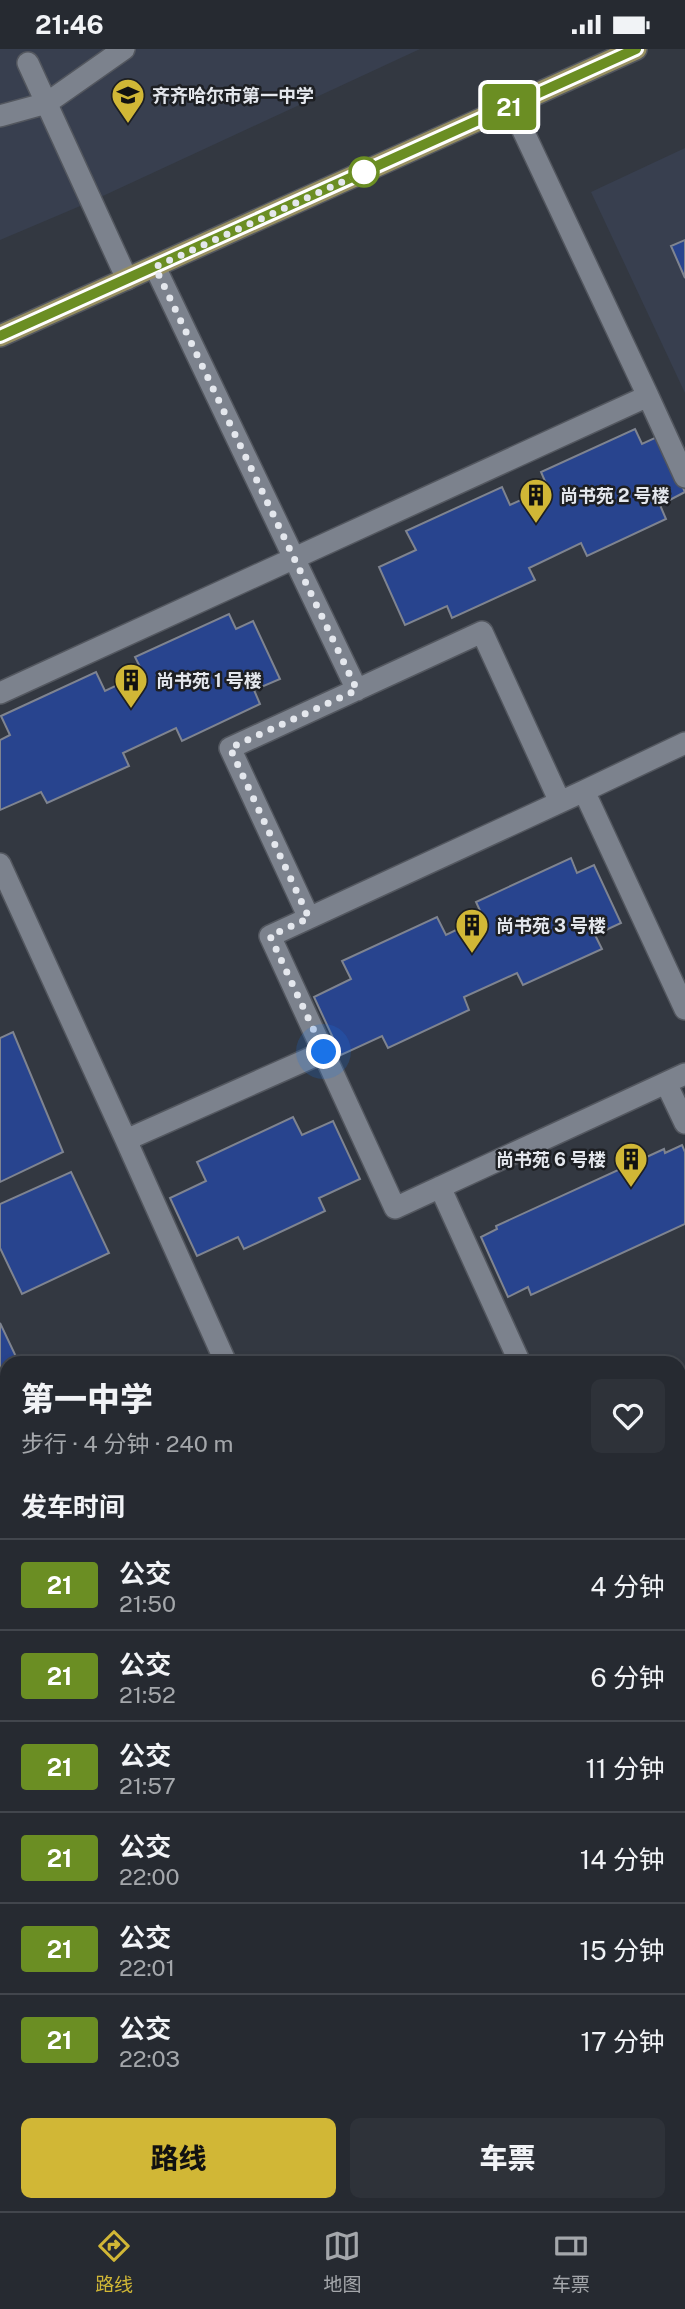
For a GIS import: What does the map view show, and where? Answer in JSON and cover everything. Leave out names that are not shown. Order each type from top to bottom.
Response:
[{"type":"main road","points":[[0,336],[636,49]]},
{"type":"street","points":[[0,116],[47,103],[124,49]]},
{"type":"street","points":[[28,63],[127,279]]},
{"type":"street","points":[[511,105],[685,477]]},
{"type":"street","points":[[155,267],[357,690]]},
{"type":"street","points":[[0,694],[648,396]]},
{"type":"street","points":[[309,918],[230,748],[482,632],[561,802]]},
{"type":"street","points":[[685,743],[270,936],[395,1208],[676,1078],[685,1123]]},
{"type":"street","points":[[584,791],[683,999]]},
{"type":"street","points":[[0,864],[223,1356]]},
{"type":"street","points":[[126,1140],[324,1052]]},
{"type":"street","points":[[440,1187],[517,1356]]},
{"type":"shaded area","name":"齐齐哈尔市第一中学","points":[[0,49],[420,49],[92,201],[0,240]]},
{"type":"shaded area","points":[[685,148],[685,393],[591,192]]},
{"type":"building","points":[[685,240],[685,278],[671,246]]},
{"type":"building","name":"尚书苑 2 号楼","points":[[635,429],[642,444],[659,436],[685,492],[660,505],[666,519],[587,556],[581,543],[529,568],[535,580],[452,618],[447,606],[405,625],[379,567],[416,550],[406,531],[502,487],[510,505],[548,488],[541,472]]},
{"type":"building","name":"尚书苑 1 号楼","points":[[229,614],[236,629],[253,621],[280,679],[254,690],[260,704],[182,741],[176,728],[123,753],[129,766],[47,803],[41,792],[0,810],[0,740],[10,735],[1,716],[96,672],[105,691],[143,673],[135,657]]},
{"type":"building","name":"尚书苑 3 号楼","points":[[571,858],[577,873],[594,865],[621,923],[595,935],[602,949],[523,985],[517,973],[464,997],[469,1010],[388,1048],[382,1036],[341,1055],[314,997],[351,979],[342,961],[437,917],[446,935],[483,917],[476,902]]},
{"type":"building","points":[[13,1032],[63,1152],[0,1182],[0,1038]]},
{"type":"building","points":[[293,1117],[302,1135],[333,1121],[360,1179],[319,1198],[325,1211],[244,1249],[238,1237],[197,1256],[170,1198],[206,1181],[197,1162]]},
{"type":"building","name":"尚书苑 6 号楼","points":[[682,1145],[685,1152],[685,1224],[531,1295],[528,1287],[508,1297],[481,1237],[497,1229],[496,1226],[664,1149],[665,1153]]},
{"type":"building","points":[[71,1172],[109,1253],[22,1294],[0,1248],[0,1204]]},
{"type":"building","points":[[0,1323],[16,1356],[0,1356]]},
{"type":"bus line","name":"21","points":[[0,336],[636,49]]},
{"type":"place","name":"齐齐哈尔市第一中学","points":[[128,125]]},
{"type":"place","name":"尚书苑 2 号楼","points":[[536,525]]},
{"type":"place","name":"尚书苑 1 号楼","points":[[131,710]]},
{"type":"place","name":"尚书苑 3 号楼","points":[[472,955]]},
{"type":"place","name":"尚书苑 6 号楼","points":[[631,1189]]},
{"type":"route","points":[[324,1052],[270,936],[309,918],[230,748],[357,690],[155,267],[364,172]]}]
